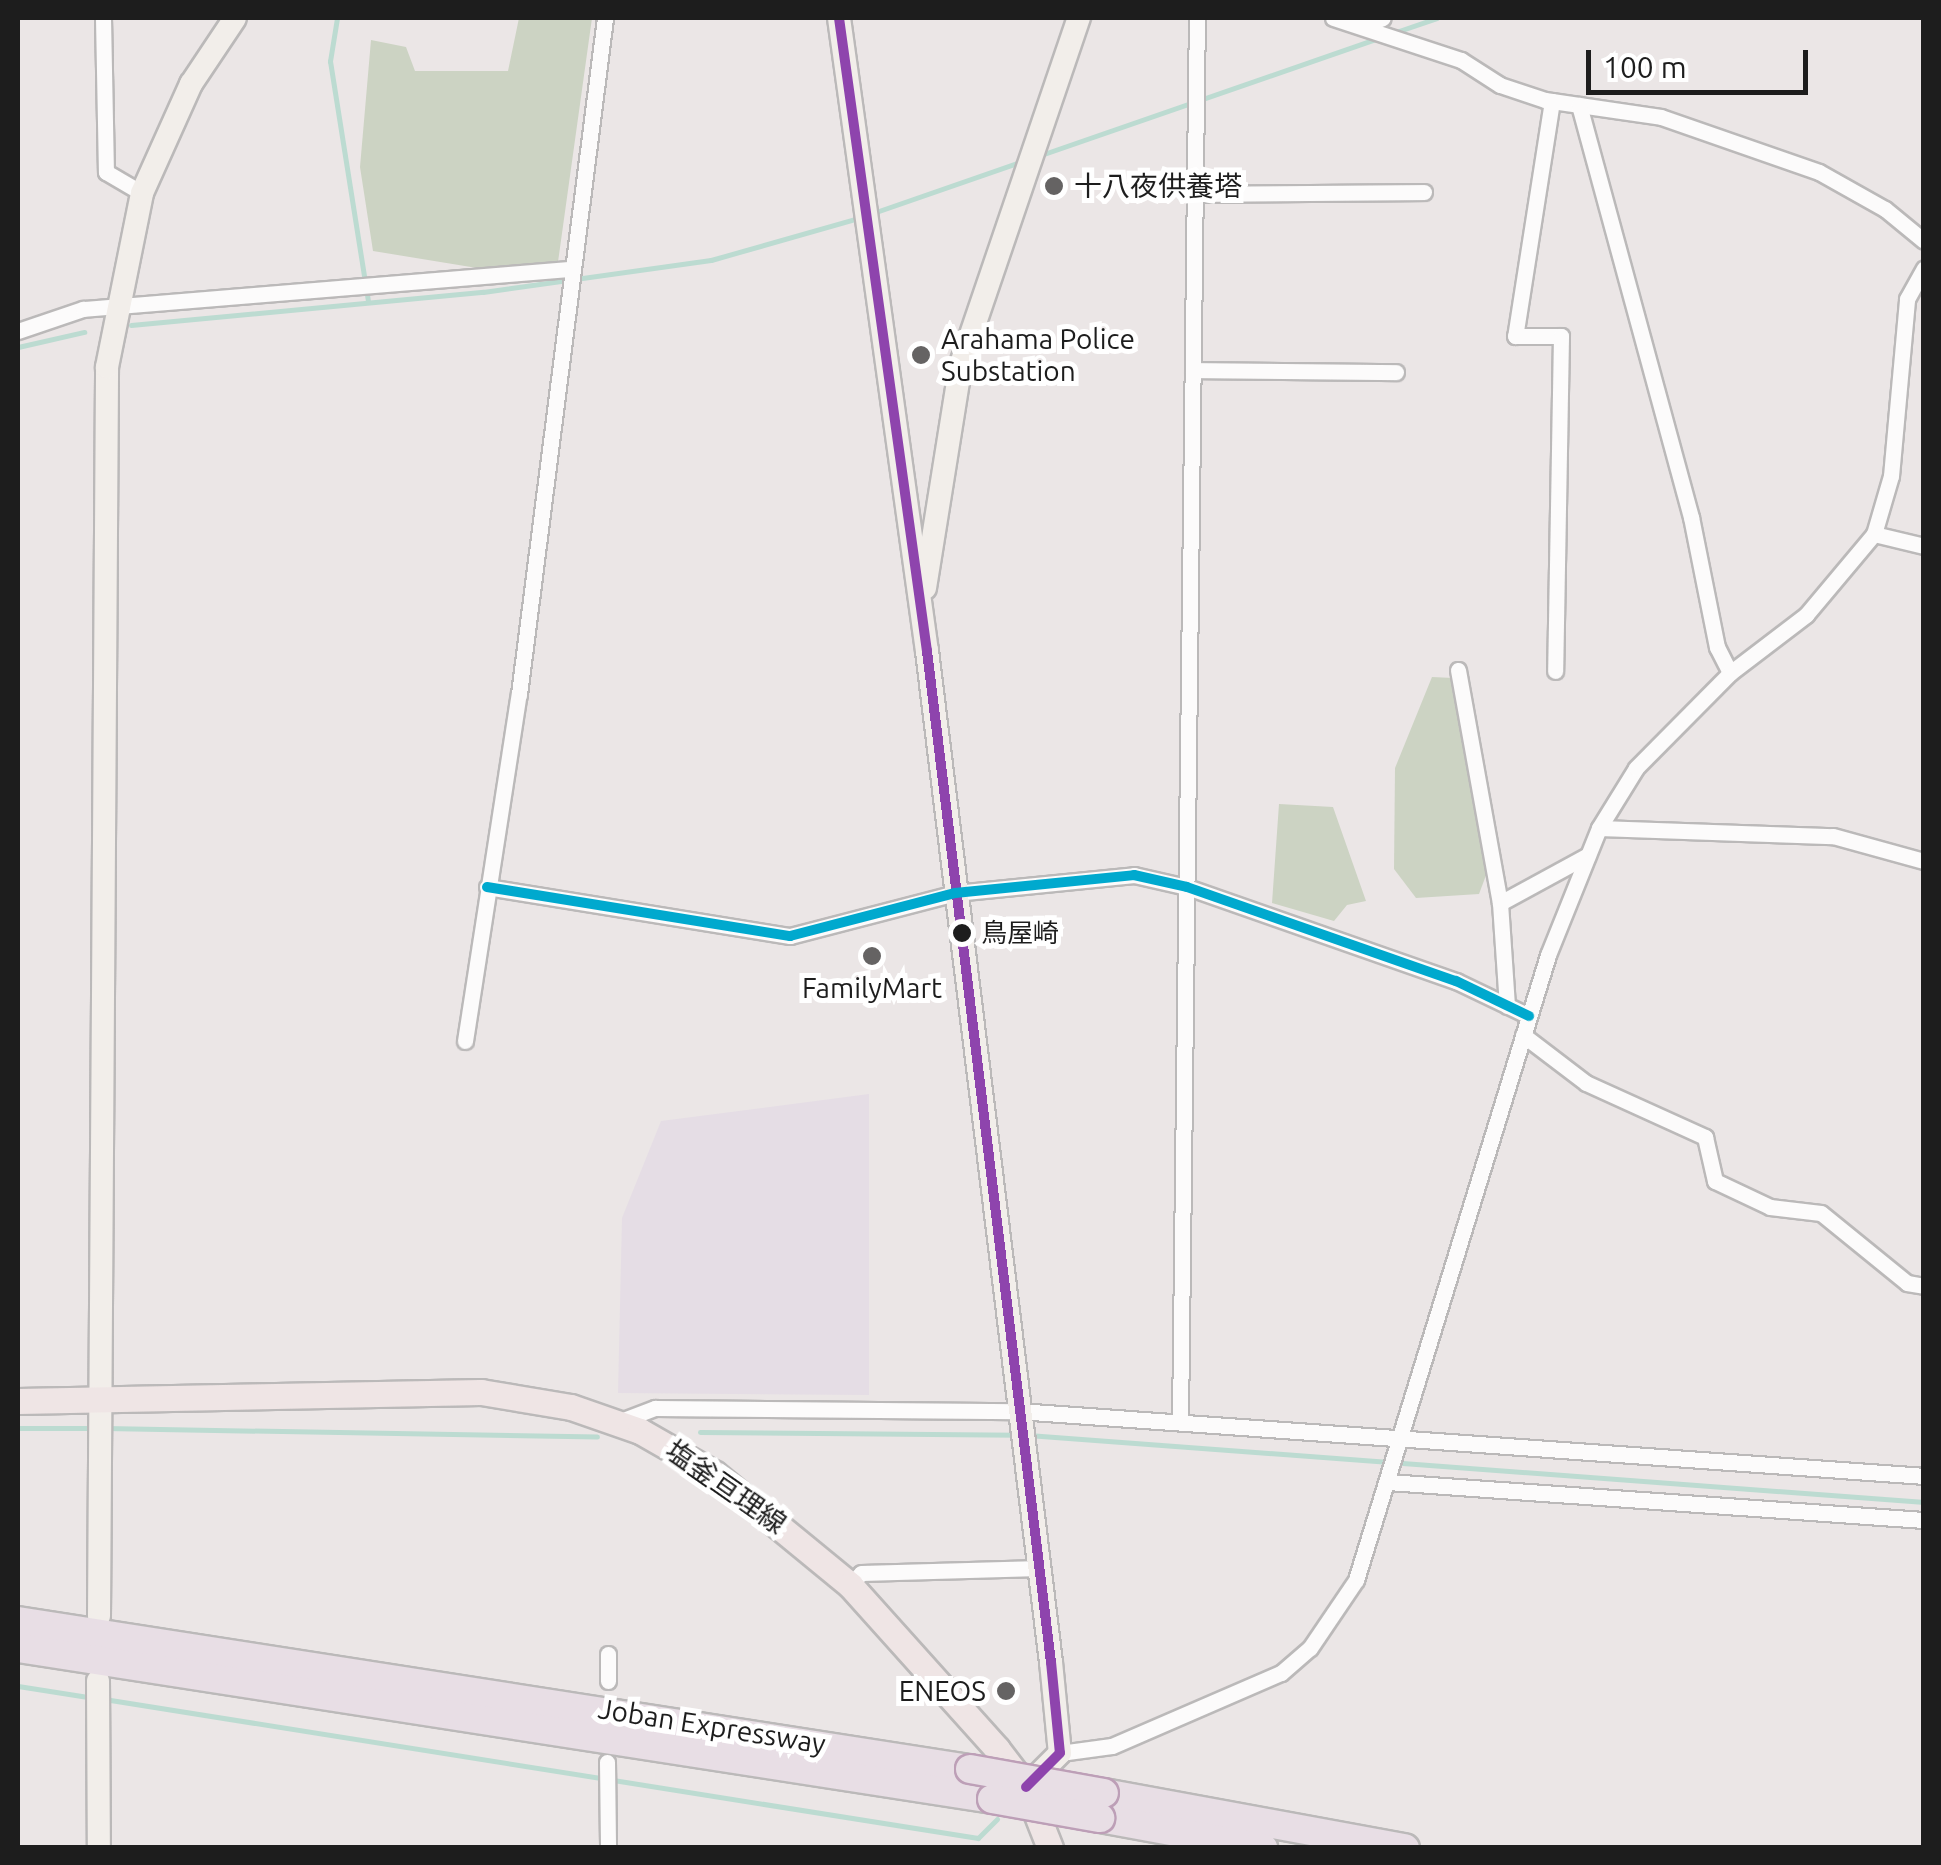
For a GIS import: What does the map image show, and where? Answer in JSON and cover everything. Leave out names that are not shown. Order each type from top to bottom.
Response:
[{"type":"highway","name":"Joban Expressway","points":[[18,1621],[970,1769],[1263,1848]]},
{"type":"highway","name":"Joban Expressway","points":[[18,1648],[992,1799],[1102,1805],[1404,1848]]},
{"type":"main road","name":"塩釜亘理線","points":[[18,1400],[100,1404],[481,1392],[618,1422],[715,1474],[850,1585],[936,1676],[1026,1787],[1050,1848]]},
{"type":"street","points":[[103,18],[106,172],[142,193]]},
{"type":"street","points":[[99,1616],[105,405],[115,306],[142,193],[192,84],[235,18]]},
{"type":"street","points":[[465,1041],[519,694],[605,18]]},
{"type":"street","points":[[839,18],[922,616],[1060,1753]]},
{"type":"street","points":[[922,616],[942,452],[961,364],[1078,18]]},
{"type":"street","points":[[1180,1420],[1197,18]]},
{"type":"street","points":[[1333,18],[1461,60],[1500,86],[1552,101],[1661,117],[1819,172],[1885,209],[1924,241]]},
{"type":"street","points":[[1364,29],[1383,18]]},
{"type":"street","points":[[1552,101],[1515,336],[1561,336],[1555,671]]},
{"type":"street","points":[[1579,106],[1692,517],[1717,647],[1730,673]]},
{"type":"street","points":[[1195,194],[1424,192]]},
{"type":"street","points":[[1026,1787],[1060,1753],[1112,1746],[1281,1673],[1310,1648],[1356,1580],[1529,1016],[1599,828],[1636,768],[1730,673],[1806,615],[1874,534],[1891,476],[1907,298],[1924,268]]},
{"type":"street","points":[[18,331],[115,306],[370,283],[569,278]]},
{"type":"street","points":[[1193,370],[1396,372]]},
{"type":"street","points":[[1874,534],[1924,546]]},
{"type":"street","points":[[1458,670],[1500,903],[1507,1006]]},
{"type":"street","points":[[1599,828],[1832,836],[1924,860]]},
{"type":"street","points":[[1500,903],[1588,856]]},
{"type":"street","points":[[487,887],[790,936],[955,893],[1134,875],[1186,887],[1460,983],[1529,1016]]},
{"type":"street","points":[[1523,1035],[1586,1083],[1705,1137],[1715,1181],[1770,1207],[1821,1213],[1906,1284],[1924,1286]]},
{"type":"street","points":[[618,1422],[655,1408],[1180,1420],[1924,1476]]},
{"type":"street","points":[[1388,1482],[1924,1520]]},
{"type":"street","points":[[850,1585],[861,1574],[1040,1568]]},
{"type":"street","points":[[608,1654],[608,1681]]},
{"type":"street","points":[[98,1681],[99,1848]]},
{"type":"street","points":[[607,1762],[608,1848]]},
{"type":"shaded area","points":[[869,1094],[869,1395],[618,1393],[622,1218],[661,1121]]},
{"type":"green space","points":[[519,18],[592,18],[558,262],[477,268],[373,251],[360,167],[371,40],[406,47],[415,71],[508,71]]},
{"type":"green space","points":[[1432,677],[1453,678],[1488,870],[1479,894],[1416,898],[1394,869],[1395,768]]},
{"type":"green space","points":[[1279,804],[1333,807],[1366,901],[1347,905],[1334,921],[1272,903]]},
{"type":"waterway","points":[[337,18],[330,61],[368,300]]},
{"type":"waterway","points":[[1393,33],[1437,18]]},
{"type":"waterway","points":[[1038,156],[1378,38]]},
{"type":"waterway","points":[[873,213],[1023,161]]},
{"type":"waterway","points":[[131,325],[483,292],[711,260],[858,218]]},
{"type":"waterway","points":[[18,347],[84,332]]},
{"type":"waterway","points":[[18,1428],[94,1428]]},
{"type":"waterway","points":[[105,1428],[597,1437]]},
{"type":"waterway","points":[[700,1432],[1017,1435]]},
{"type":"waterway","points":[[1028,1435],[1924,1502]]},
{"type":"waterway","points":[[18,1686],[94,1698]]},
{"type":"waterway","points":[[104,1699],[978,1838],[997,1819]]},
{"type":"transit line","points":[[839,18],[927,651],[1051,1662],[1060,1753],[1026,1787]]},
{"type":"transit line","points":[[487,887],[790,936],[955,893],[1134,875],[1187,887],[1456,981],[1529,1016]]},
{"type":"place","name":"十八夜供養塔","points":[[1054,186]]},
{"type":"place","name":"Arahama Police Substation","points":[[921,355]]},
{"type":"place","name":"鳥屋崎","points":[[962,933]]},
{"type":"place","name":"FamilyMart","points":[[872,956]]},
{"type":"place","name":"ENEOS","points":[[1006,1691]]}]
